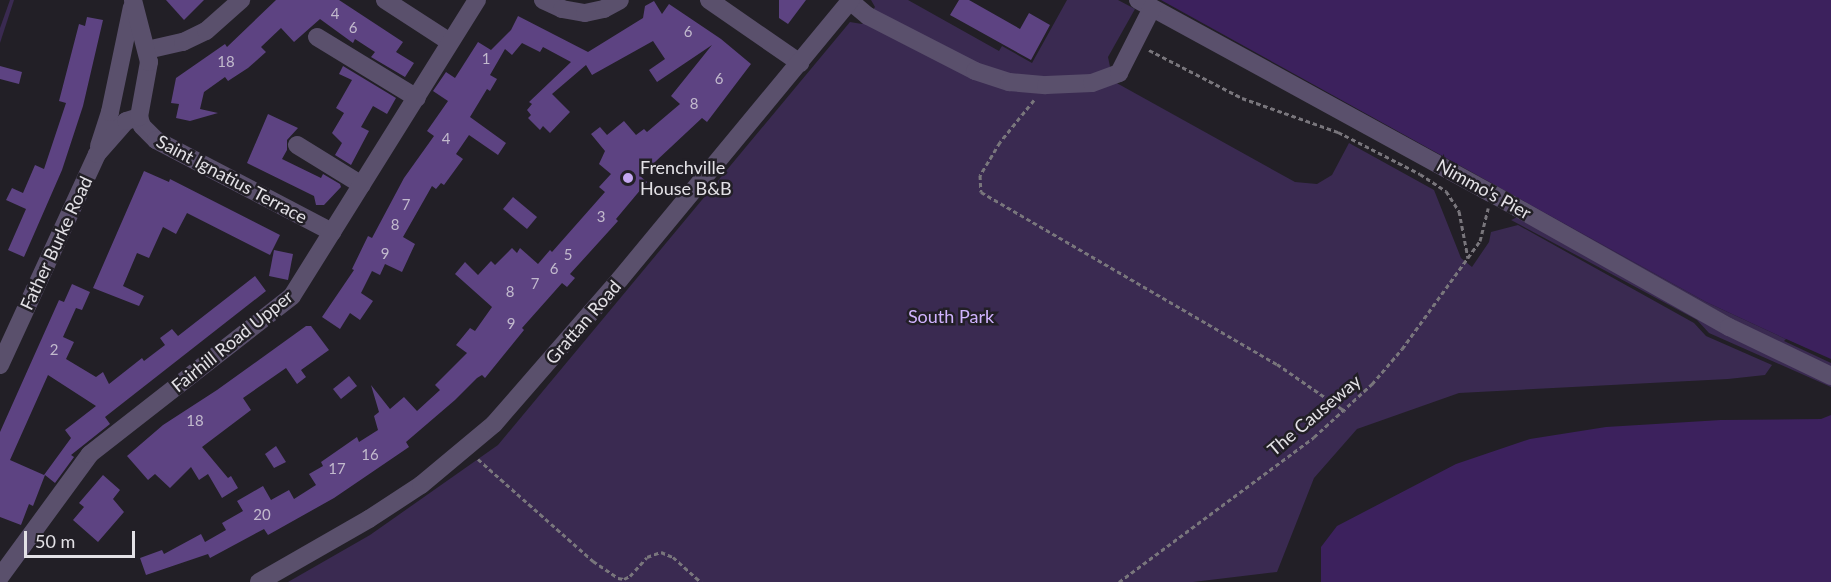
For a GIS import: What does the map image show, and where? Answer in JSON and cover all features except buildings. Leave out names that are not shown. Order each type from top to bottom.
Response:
[{"type":"street","points":[[147,50],[183,42],[206,31],[241,0]]},
{"type":"street","points":[[385,0],[450,42]]},
{"type":"street","name":"Fairhill Road Upper","points":[[11,582],[5,569],[90,454],[292,296],[477,0]]},
{"type":"street","points":[[543,0],[562,9],[585,13],[604,9],[620,0]]},
{"type":"street","points":[[709,0],[800,63]]},
{"type":"street","name":"Father Burke Road","points":[[97,154],[126,121],[139,117],[149,62],[133,1]]},
{"type":"street","name":"Father Burke Road","points":[[0,365],[97,154],[110,112],[133,1]]},
{"type":"street","points":[[851,1],[868,16],[975,71],[1009,82],[1046,85],[1092,83],[1119,73],[1134,43],[1145,4]]},
{"type":"street","name":"Grattan Road","points":[[259,582],[313,553],[421,485],[494,424],[620,279],[851,1]]},
{"type":"street","name":"Nimmo's Pier","points":[[1145,4],[1491,193],[1729,327],[1831,376]]},
{"type":"street","points":[[317,37],[417,98]]},
{"type":"street","name":"Saint Ignatius Terrace","points":[[139,117],[142,126],[156,140],[332,232]]},
{"type":"street","points":[[297,145],[362,185]]},
{"type":"path","points":[[1134,43],[1242,98],[1338,132],[1420,174],[1446,191],[1459,211],[1468,259]]},
{"type":"path","points":[[1046,85],[1000,142],[980,175],[981,192],[1277,364],[1345,411]]},
{"type":"path","name":"The Causeway","points":[[1119,582],[1345,411],[1402,349],[1468,259],[1480,241],[1491,193]]},
{"type":"path","points":[[476,458],[593,561],[618,578],[624,579],[630,576],[647,557],[662,552],[673,557],[701,582]]},
{"type":"green space","points":[[10,0],[14,0],[0,43],[0,28]]},
{"type":"green space","name":"South Park","points":[[871,0],[908,0],[999,51],[1002,46],[1032,63],[1067,0],[1118,0],[1135,9],[1108,57],[1113,81],[1295,182],[1317,184],[1332,175],[1349,143],[1434,190],[1461,258],[1472,267],[1489,242],[1491,232],[1518,225],[1694,323],[1706,336],[1772,365],[1765,375],[1728,379],[1459,393],[1357,429],[1314,478],[1277,572],[1193,582],[288,582],[370,535],[498,445],[850,22],[862,24],[875,7]]},
{"type":"green space","points":[[1513,195],[1706,302],[1831,360],[1831,373],[1518,201]]},
{"type":"green space","points":[[1522,215],[1831,380],[1831,387],[1709,333],[1697,320],[1511,220]]},
{"type":"shaded area","points":[[1161,0],[1831,0],[1831,360],[1706,302]]},
{"type":"shaded area","points":[[1831,415],[1831,582],[1321,582],[1321,547],[1337,526],[1456,464],[1530,439],[1606,427],[1721,420],[1821,419]]},
{"type":"pier","points":[[1786,339],[1831,359],[1831,363],[1784,341]]},
{"type":"place","name":"Frenchville House B&B","points":[[628,178]]}]
